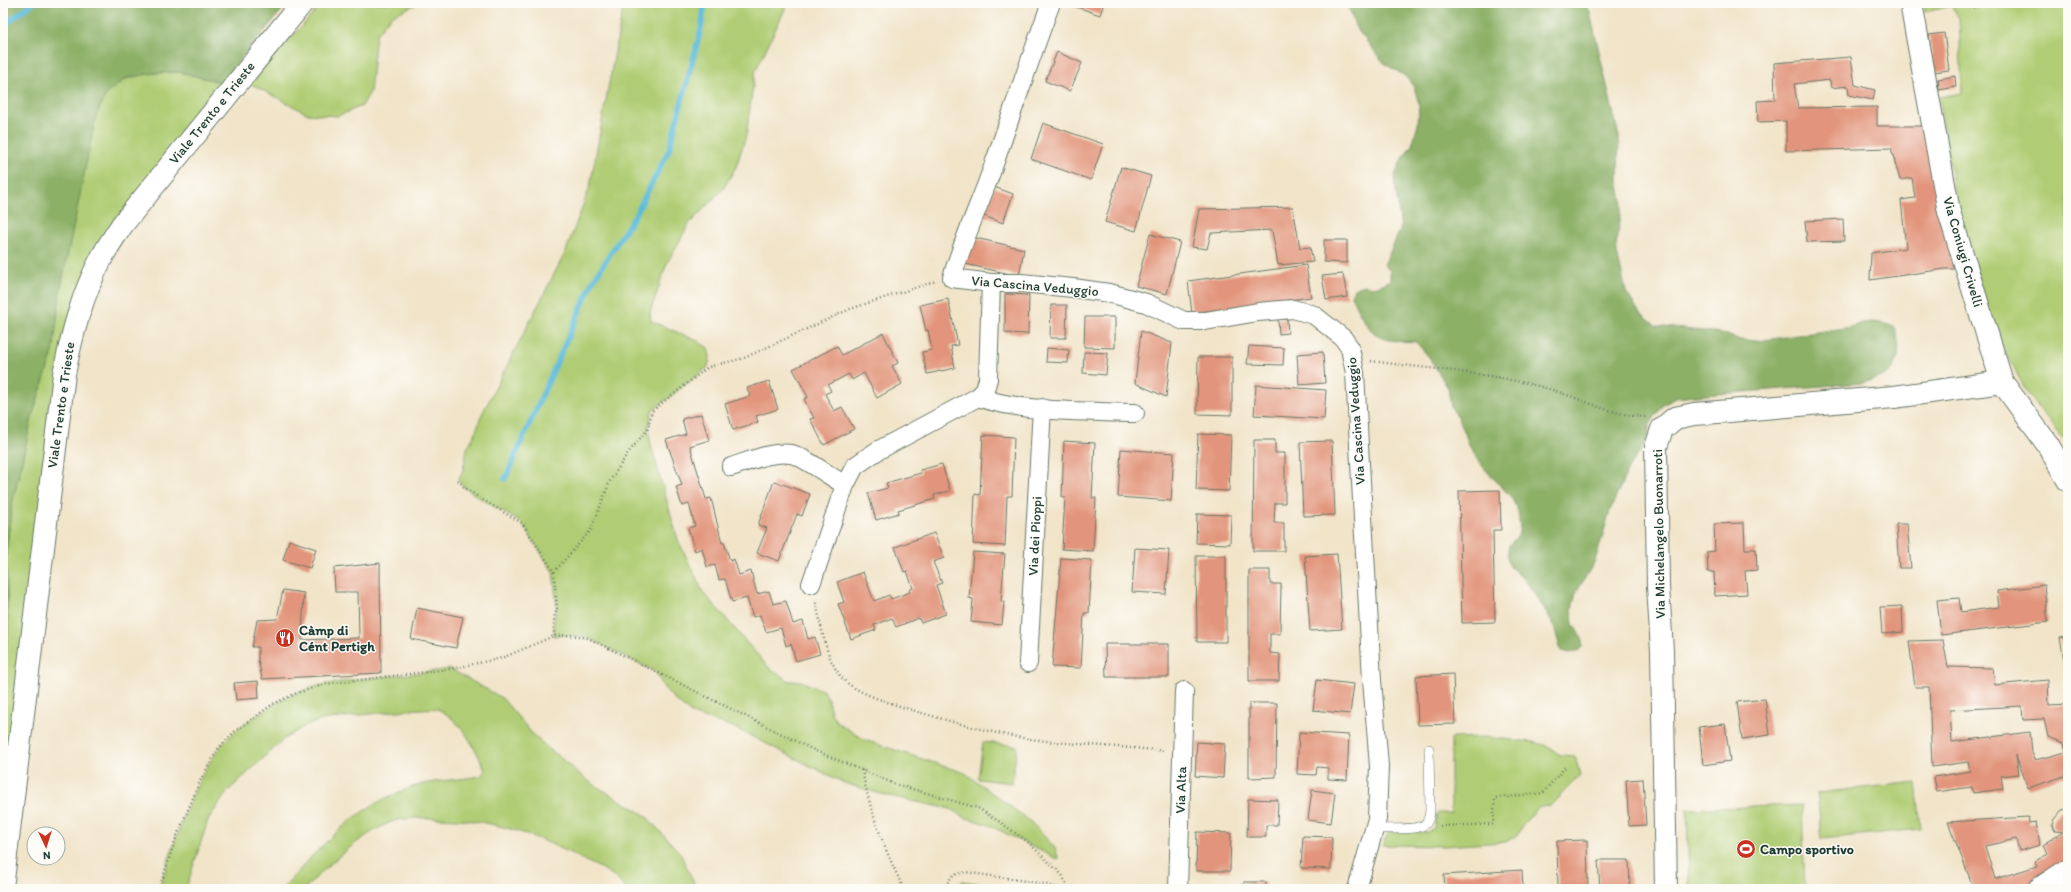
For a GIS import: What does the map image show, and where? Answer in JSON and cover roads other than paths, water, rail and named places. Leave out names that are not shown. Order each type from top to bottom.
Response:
[{"type":"street","name":"Viale Trento e Trieste","points":[[3,880],[64,374],[73,331],[84,297],[101,259],[122,225],[302,3]]},
{"type":"street","name":"Via Cascina Veduggio","points":[[1052,3],[1028,66],[994,165],[958,255],[952,278],[991,283],[1020,283],[1109,293],[1146,303],[1184,321],[1205,321],[1258,312],[1293,309],[1314,315],[1334,330],[1350,348],[1353,359],[1372,680],[1379,766],[1379,797],[1375,828],[1357,889]]},
{"type":"street","name":"Via Coniugi Crivelli","points":[[1911,3],[1950,212],[2002,382],[2048,445],[2068,480]]},
{"type":"street","points":[[811,584],[844,485],[855,466],[877,451],[978,397],[985,390],[988,378],[991,283]]},
{"type":"street","name":"Via Michelangelo Buonarroti","points":[[1666,889],[1662,651],[1658,586],[1656,447],[1662,429],[1676,418],[1694,414],[1894,397],[2002,382]]},
{"type":"street","points":[[978,397],[996,403],[1042,408],[1135,413]]},
{"type":"street","name":"Via dei Pioppi","points":[[1028,664],[1042,408]]},
{"type":"street","points":[[731,467],[770,455],[792,454],[805,460],[844,485]]},
{"type":"street","name":"Via Alta","points":[[1178,889],[1184,691]]},
{"type":"street","points":[[2038,889],[2068,870]]},
{"type":"lane","points":[[1375,828],[1415,828],[1423,825],[1428,820],[1429,749]]},
{"type":"waterway","points":[[3,26],[33,3]]},
{"type":"waterway","points":[[505,479],[593,281],[637,212],[669,150],[701,29],[705,3]]},
{"type":"place","name":"Càmp di Cént Pertigh","points":[[285,638]]},
{"type":"place","name":"Campo sportivo","points":[[1746,849]]}]
